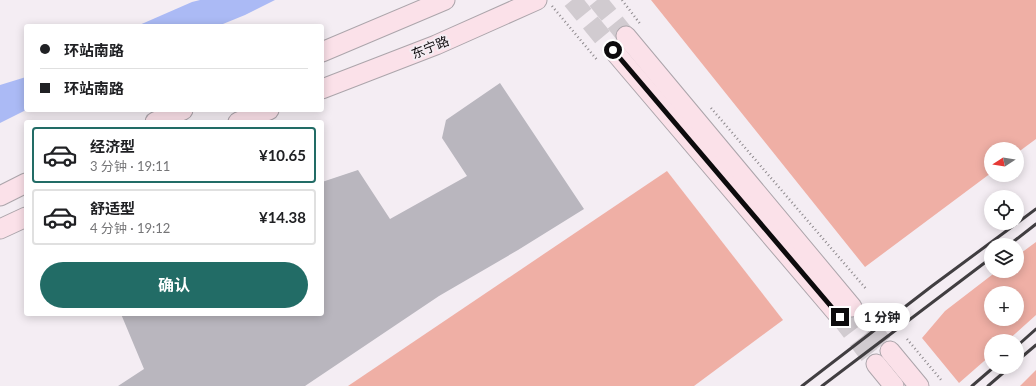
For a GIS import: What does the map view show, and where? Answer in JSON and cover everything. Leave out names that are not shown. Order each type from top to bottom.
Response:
[{"type":"main road","points":[[324,51],[445,0]]},
{"type":"main road","name":"东宁路","points":[[324,88],[436,45],[537,0]]},
{"type":"main road","points":[[613,50],[846,312],[626,36]]},
{"type":"main road","points":[[160,120],[179,112]]},
{"type":"main road","points":[[243,120],[264,112]]},
{"type":"main road","points":[[0,196],[24,184]]},
{"type":"main road","points":[[0,230],[24,218]]},
{"type":"main road","points":[[890,351],[919,386]]},
{"type":"main road","points":[[876,364],[894,386]]},
{"type":"path","points":[[622,0],[645,29]]},
{"type":"path","points":[[709,106],[867,290]]},
{"type":"path","points":[[907,339],[942,381]]},
{"type":"shaded area","points":[[651,0],[1036,0],[1036,139],[1024,148],[1024,142],[984,142],[984,178],[865,267]]},
{"type":"shaded area","points":[[667,171],[783,320],[694,386],[348,386]]},
{"type":"shaded area","points":[[1036,242],[1036,315],[1024,326],[1024,286],[984,286],[984,326],[1024,326],[1015,334],[984,334],[984,361],[959,383],[922,338],[945,311],[988,278],[1024,278],[1024,251]]},
{"type":"shaded area","points":[[1036,370],[1036,386],[1020,386]]},
{"type":"water","points":[[200,0],[275,0],[223,24],[142,24]]},
{"type":"water","points":[[24,78],[24,111],[0,123],[0,85]]},
{"type":"building","points":[[500,83],[584,209],[518,250],[439,296],[305,386],[118,386],[144,369],[122,316],[324,316],[324,181],[358,170],[390,219],[467,176],[442,138],[446,120]]},
{"type":"tunnel","points":[[572,0],[613,50]]},
{"type":"tunnel","points":[[597,0],[626,36]]},
{"type":"tunnel","points":[[852,307],[890,351]]},
{"type":"tunnel","points":[[840,317],[876,364]]},
{"type":"railway","points":[[802,386],[932,286],[1036,209]]},
{"type":"railway","points":[[1018,238],[1036,224]]},
{"type":"railway","points":[[822,386],[984,263]]},
{"type":"railway","points":[[1024,340],[1036,329]]},
{"type":"railway","points":[[1024,355],[1036,345]]},
{"type":"railway","points":[[972,386],[986,374]]},
{"type":"railway","points":[[988,386],[1002,374]]},
{"type":"route","points":[[613,50],[840,317]]}]
